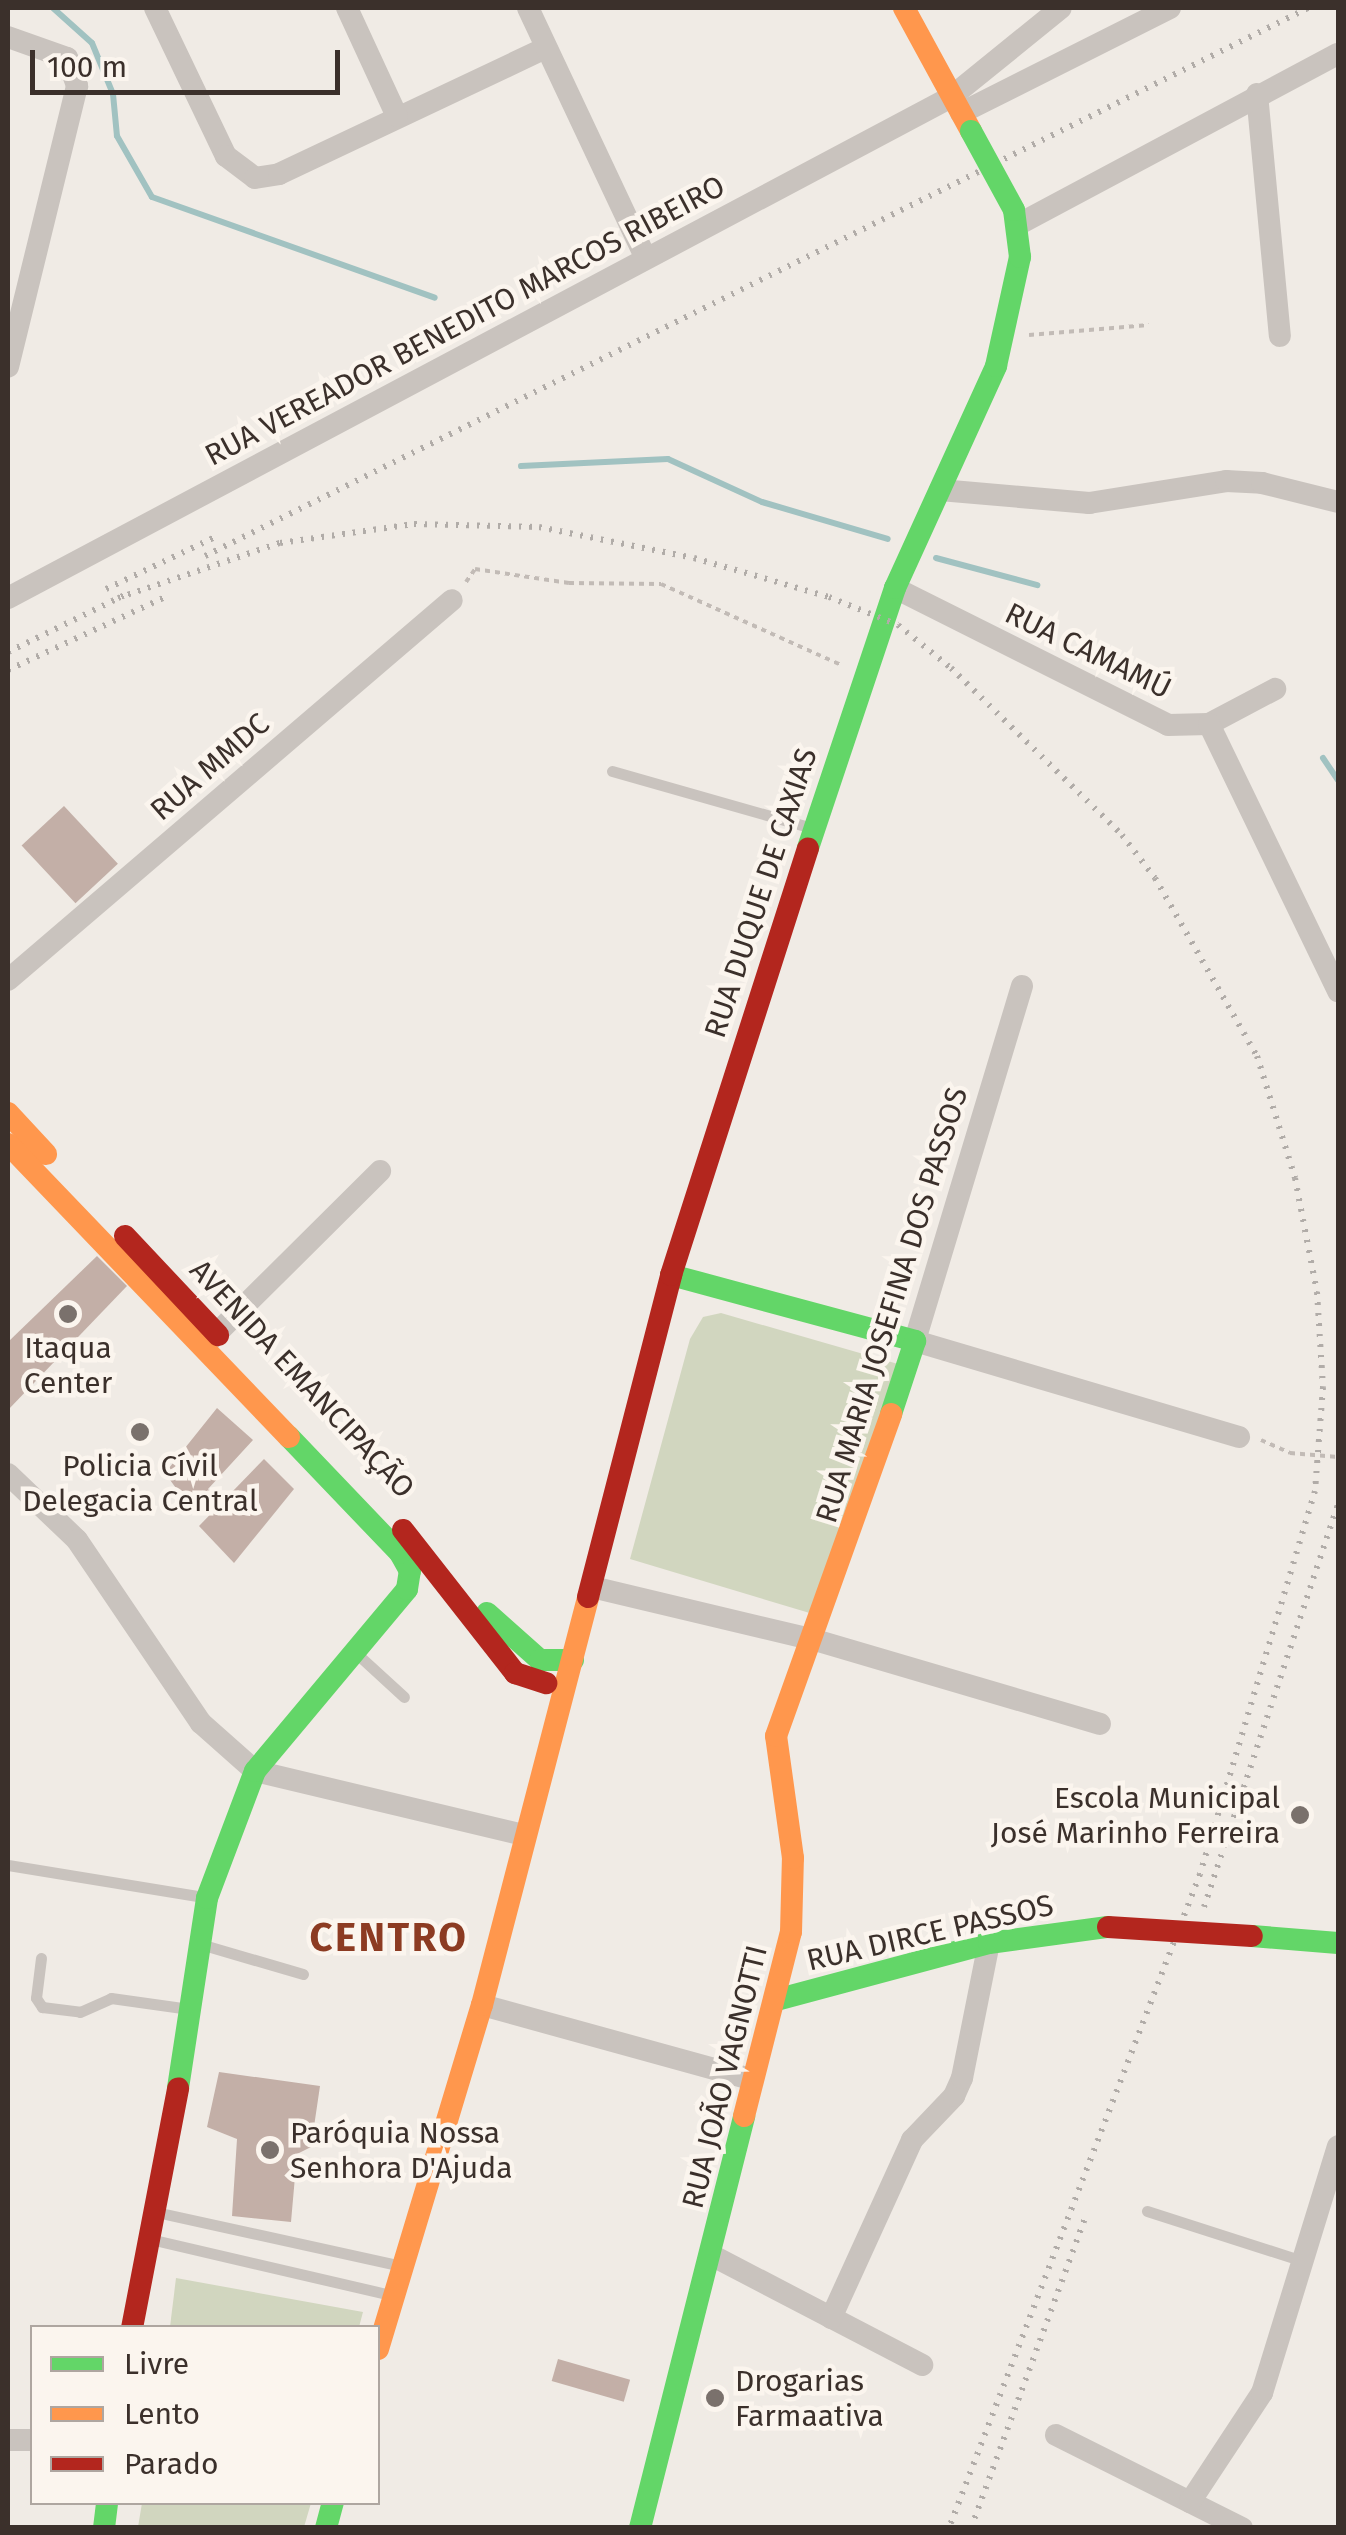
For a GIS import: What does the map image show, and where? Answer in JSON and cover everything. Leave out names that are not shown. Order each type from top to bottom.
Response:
[{"type":"main road","points":[[904,8],[1017,217]]},
{"type":"main road","name":"RUA DUQUE DE CAXIAS","points":[[380,2342],[482,2005],[671,1275],[864,675],[895,588],[1004,336],[1017,217]]},
{"type":"main road","name":"AVENIDA EMANCIPAÇÃO","points":[[8,1113],[400,1552],[410,1571],[406,1589]]},
{"type":"main road","name":"AVENIDA EMANCIPAÇÃO","points":[[8,1144],[436,1568],[490,1644],[526,1681],[546,1683]]},
{"type":"main road","points":[[671,1275],[915,1342]]},
{"type":"main road","name":"RUA MARIA JOSEFINA DOS PASSOS","points":[[816,1640],[915,1342]]},
{"type":"main road","points":[[436,1568],[540,1660],[573,1660]]},
{"type":"main road","points":[[132,2325],[151,2210],[194,2010],[207,1898],[255,1772],[406,1589],[433,1590],[490,1644]]},
{"type":"main road","name":"RUA JOÃO VAGNOTTI","points":[[640,2528],[713,2256],[750,2079],[776,2000],[795,1896],[776,1736],[816,1640]]},
{"type":"main road","points":[[556,1721],[546,1683],[573,1660]]},
{"type":"main road","name":"RUA DIRCE PASSOS","points":[[776,2000],[989,1943],[1108,1927],[1338,1942]]},
{"type":"street","points":[[155,8],[226,156],[255,178],[279,174],[546,48]]},
{"type":"street","points":[[347,8],[397,116]]},
{"type":"street","points":[[528,8],[644,255]]},
{"type":"street","points":[[961,114],[1062,8]]},
{"type":"street","name":"RUA VEREADOR BENEDITO MARCOS RIBEIRO","points":[[8,598],[644,255],[961,114],[1170,8]]},
{"type":"street","points":[[8,38],[67,58],[77,86],[14,309],[8,366]]},
{"type":"street","points":[[1017,217],[1338,54]]},
{"type":"street","points":[[1257,94],[1280,336]]},
{"type":"street","points":[[940,490],[1089,503],[1226,481],[1262,482],[1338,502]]},
{"type":"street","name":"RUA CAMAMÚ","points":[[895,588],[1139,712],[1168,724],[1209,724]]},
{"type":"street","name":"RUA MMDC","points":[[8,980],[452,600]]},
{"type":"street","points":[[1275,689],[1209,724],[1338,990]]},
{"type":"street","name":"RUA MARIA JOSEFINA DOS PASSOS","points":[[915,1342],[1022,986]]},
{"type":"street","points":[[208,1341],[380,1171]]},
{"type":"street","points":[[915,1342],[1238,1437]]},
{"type":"street","points":[[8,1474],[84,1549],[201,1724],[255,1772],[524,1836]]},
{"type":"street","points":[[592,1587],[816,1640],[1100,1724]]},
{"type":"street","points":[[831,2318],[912,2140],[954,2096],[962,2078],[989,1943]]},
{"type":"street","points":[[482,2005],[750,2079]]},
{"type":"street","points":[[1190,2502],[1262,2393],[1338,2146]]},
{"type":"street","points":[[713,2256],[922,2365]]},
{"type":"street","points":[[1056,2435],[1242,2528]]},
{"type":"lane","points":[[612,771],[812,828]]},
{"type":"lane","points":[[353,1650],[404,1697]]},
{"type":"lane","points":[[8,1865],[207,1898]]},
{"type":"lane","points":[[202,1945],[304,1974]]},
{"type":"lane","points":[[40,1958],[36,1998],[42,2008],[80,2012],[111,1998],[194,2010]]},
{"type":"lane","points":[[151,2210],[401,2266]]},
{"type":"lane","points":[[1146,2211],[1303,2261]]},
{"type":"lane","points":[[146,2238],[393,2295]]},
{"type":"path","points":[[1004,336],[1149,325]]},
{"type":"path","points":[[452,600],[475,569],[569,583],[661,584],[864,675]]},
{"type":"path","points":[[1238,1437],[1290,1452],[1338,1457]]},
{"type":"green space","points":[[721,1313],[898,1364],[813,1614],[630,1559],[690,1339],[703,1317]]},
{"type":"green space","points":[[176,2278],[363,2312],[360,2325],[170,2325]]},
{"type":"green space","points":[[142,2505],[310,2505],[304,2527],[138,2527]]},
{"type":"building","points":[[64,806],[118,864],[75,903],[22,846]]},
{"type":"building","name":"Itaqua Center","points":[[97,1256],[127,1286],[8,1410],[8,1342]]},
{"type":"building","points":[[217,1408],[253,1440],[208,1489],[214,1497],[194,1513],[165,1473]]},
{"type":"building","points":[[264,1459],[294,1489],[234,1563],[199,1526]]},
{"type":"building","name":"Paróquia Nossa Senhora D'Ajuda","points":[[219,2072],[320,2086],[311,2147],[297,2154],[291,2222],[232,2216],[237,2139],[207,2127]]},
{"type":"building","points":[[558,2359],[630,2380],[624,2402],[552,2381]]},
{"type":"waterway","points":[[53,8],[92,43],[113,94],[117,136],[152,197],[435,298]]},
{"type":"waterway","points":[[521,466],[668,459],[762,502],[888,539]]},
{"type":"waterway","points":[[936,558],[1037,585]]},
{"type":"waterway","points":[[1323,758],[1338,780]]},
{"type":"railway","points":[[205,556],[1308,8]]},
{"type":"railway","points":[[118,598],[280,543],[414,524],[539,527],[694,558],[829,597],[898,625],[951,668],[1122,835],[1155,878],[1257,1056],[1295,1178],[1317,1292],[1323,1387],[1315,1491],[1200,1874],[949,2528]]},
{"type":"railway","points":[[106,589],[219,535]]},
{"type":"railway","points":[[8,652],[129,593]]},
{"type":"railway","points":[[8,670],[163,598]]},
{"type":"railway","points":[[1204,1907],[1338,1504]]},
{"type":"railway","points":[[971,2528],[1086,2215]]},
{"type":"traffic: fast","points":[[971,131],[1014,210]]},
{"type":"traffic: fast","points":[[808,848],[895,588],[996,366],[1020,257],[1014,210]]},
{"type":"traffic: fast","points":[[671,1275],[915,1341],[891,1414]]},
{"type":"traffic: fast","points":[[178,2088],[207,1898],[255,1771],[407,1589],[410,1571],[400,1553],[289,1437]]},
{"type":"traffic: fast","points":[[487,1613],[540,1660],[573,1660]]},
{"type":"traffic: fast","points":[[776,2000],[989,1943],[1108,1927]]},
{"type":"traffic: fast","points":[[1252,1936],[1338,1943]]},
{"type":"traffic: fast","points":[[640,2528],[744,2116]]},
{"type":"traffic: fast","points":[[104,2528],[107,2505]]},
{"type":"traffic: fast","points":[[326,2528],[332,2505]]},
{"type":"traffic: slow","points":[[904,8],[971,131]]},
{"type":"traffic: slow","points":[[8,1113],[46,1154]]},
{"type":"traffic: slow","points":[[8,1144],[289,1437]]},
{"type":"traffic: slow","points":[[744,2116],[791,1932],[793,1858],[776,1736],[891,1414]]},
{"type":"traffic: slow","points":[[380,2342],[482,2005],[588,1597]]},
{"type":"traffic: jam","points":[[588,1597],[671,1275],[808,848]]},
{"type":"traffic: jam","points":[[125,1236],[218,1335]]},
{"type":"traffic: jam","points":[[403,1530],[515,1673],[546,1683]]},
{"type":"traffic: jam","points":[[1108,1927],[1252,1936]]},
{"type":"traffic: jam","points":[[133,2325],[178,2088]]},
{"type":"place","name":"Itaqua Center","points":[[68,1314]]},
{"type":"place","name":"Policia Cívil Delegacia Central","points":[[140,1432]]},
{"type":"place","name":"Escola Municipal José Marinho Ferreira","points":[[1300,1815]]},
{"type":"place","name":"Paróquia Nossa Senhora D'Ajuda","points":[[270,2150]]},
{"type":"place","name":"Drogarias Farmaativa","points":[[715,2398]]},
{"type":"district","name":"CENTRO","points":[[389,1938]]}]
